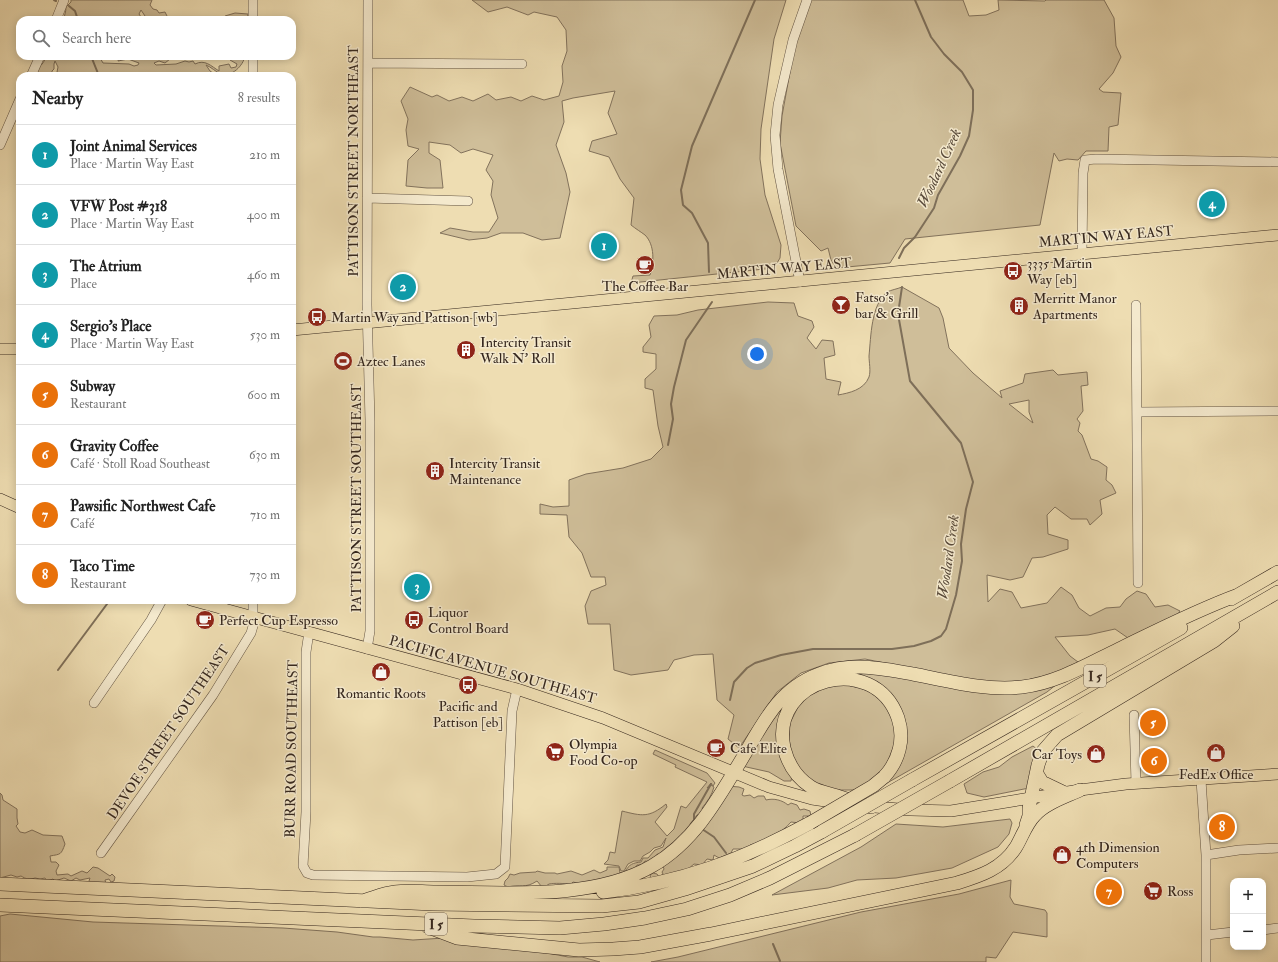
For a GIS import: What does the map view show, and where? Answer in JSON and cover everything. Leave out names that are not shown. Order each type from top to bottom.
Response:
[{"type":"highway","name":"I 5","points":[[0,884],[433,904],[602,906],[639,902],[685,889],[753,866],[795,846],[1278,572]]},
{"type":"highway","name":"I 5","points":[[0,905],[413,922],[474,926],[560,928],[645,918],[687,908],[730,895],[770,878],[855,835],[1278,592]]},
{"type":"highway","points":[[559,892],[612,883],[637,874],[663,859],[685,842],[706,815],[773,708],[781,698],[800,684],[821,673],[844,667],[869,667],[979,687],[1001,688],[1033,685],[1060,677],[1185,617],[1238,594]]},
{"type":"highway","points":[[1024,832],[1043,751],[1057,735],[1214,641],[1265,600]]},
{"type":"highway","points":[[362,901],[394,892],[559,892],[584,894],[619,890],[649,885],[692,874],[722,865],[757,850],[810,823],[873,786],[884,777],[896,760],[900,749],[901,735],[899,721],[894,710],[882,694],[871,686],[859,681],[837,679],[828,680],[813,686],[796,700],[788,712],[783,734],[786,754],[792,768],[802,780],[812,787],[823,792],[872,807]]},
{"type":"highway","points":[[1037,774],[1042,782],[1065,793]]},
{"type":"highway","points":[[413,922],[457,938],[579,950],[640,947],[710,934],[963,881],[980,876],[996,868],[1005,861],[1016,848],[1034,816],[1047,806],[1080,790]]},
{"type":"main road","name":"MARTIN WAY EAST","points":[[296,330],[1278,235]]},
{"type":"main road","points":[[0,349],[16,349]]},
{"type":"main road","points":[[0,499],[16,506]]},
{"type":"main road","name":"PACIFIC AVENUE SOUTHEAST","points":[[206,604],[517,689],[603,718],[769,787],[824,802],[935,812],[951,811],[1080,790],[1136,783],[1278,774]]},
{"type":"street","points":[[58,16],[64,0]]},
{"type":"street","points":[[253,0],[253,16]]},
{"type":"street","name":"PATTISON STREET NORTHEAST","points":[[368,0],[368,322]]},
{"type":"street","points":[[800,282],[778,169],[775,135],[778,105],[793,40],[807,0]]},
{"type":"street","points":[[32,72],[38,60]]},
{"type":"street","points":[[253,60],[253,72]]},
{"type":"street","points":[[368,63],[522,64]]},
{"type":"street","points":[[0,144],[16,109]]},
{"type":"street","points":[[1082,253],[1083,173],[1085,160],[1278,162]]},
{"type":"street","points":[[367,198],[468,201]]},
{"type":"street","points":[[1136,305],[1138,583]]},
{"type":"street","name":"PATTISON STREET SOUTHEAST","points":[[367,649],[370,631],[370,421],[368,322]]},
{"type":"street","points":[[1137,412],[1278,411]]},
{"type":"street","points":[[94,703],[151,620],[160,604]]},
{"type":"street","name":"DEVOE STREET SOUTHEAST","points":[[101,853],[213,695],[251,633],[253,604]]},
{"type":"street","name":"BURR ROAD SOUTHEAST","points":[[309,632],[306,652],[306,812],[303,866],[307,873],[313,875],[467,877],[496,874],[505,867],[512,712],[517,689]]},
{"type":"street","points":[[1134,715],[1136,783]]},
{"type":"street","points":[[1201,780],[1206,855],[1206,962]]},
{"type":"street","points":[[1206,855],[1239,850],[1278,848]]},
{"type":"street","points":[[1266,930],[1278,928]]},
{"type":"street","points":[[1207,935],[1230,932]]},
{"type":"shaded area","points":[[71,0],[152,0],[150,5],[153,9],[157,10],[159,13],[165,12],[167,16],[145,16],[141,10],[139,14],[140,16],[65,16],[66,7]]},
{"type":"shaded area","points":[[472,0],[786,0],[774,39],[761,129],[760,159],[765,195],[781,245],[780,258],[774,268],[631,283],[633,276],[650,275],[653,260],[651,244],[645,235],[631,225],[634,198],[620,179],[609,157],[589,151],[592,141],[617,134],[608,113],[615,91],[562,101],[564,122],[556,145],[566,173],[570,192],[560,238],[542,240],[523,233],[501,233],[487,238],[469,240],[440,233],[450,228],[473,232],[489,232],[498,218],[491,195],[493,181],[486,170],[493,155],[473,149],[461,153],[450,145],[429,142],[429,153],[440,160],[443,188],[406,186],[408,160],[419,149],[408,146],[406,130],[408,119],[401,101],[410,87],[432,97],[437,95],[449,101],[462,97],[473,101],[488,94],[496,100],[511,97],[521,101],[532,96],[544,100],[559,96],[563,82],[562,66],[567,51],[566,30],[557,17],[534,12],[528,15],[507,7],[488,12]]},
{"type":"shaded area","points":[[810,0],[963,0],[969,16],[986,15],[999,10],[998,0],[1104,0],[1114,18],[1116,46],[1121,57],[1113,73],[1099,89],[1103,92],[1121,93],[1118,125],[1109,127],[1108,151],[1086,151],[1078,160],[1067,159],[1059,161],[1054,153],[1040,225],[905,239],[890,263],[836,268],[831,260],[828,248],[821,251],[796,226],[780,143],[782,116],[796,39]]},
{"type":"shaded area","points":[[235,13],[248,14],[248,16],[225,16]]},
{"type":"shaded area","points":[[45,60],[101,60],[103,63],[129,64],[134,66],[138,65],[139,63],[131,60],[169,60],[165,63],[159,61],[154,63],[156,65],[193,61],[195,64],[202,62],[208,64],[219,71],[219,66],[229,64],[231,68],[236,67],[237,64],[230,60],[244,60],[233,72],[218,72],[206,65],[211,72],[57,72],[58,67],[55,61],[52,72],[34,72]]},
{"type":"shaded area","points":[[902,287],[939,308],[943,318],[949,348],[973,373],[1002,398],[1000,391],[1023,383],[1025,374],[1053,370],[1058,375],[1087,372],[1088,385],[1081,386],[1083,411],[1077,419],[1080,423],[1078,431],[1082,435],[1091,459],[1098,461],[1107,467],[1106,480],[1112,485],[1116,493],[1100,500],[1102,514],[1090,525],[1087,519],[1071,519],[1055,507],[1047,515],[1048,534],[1068,540],[1068,549],[1043,557],[1032,558],[1023,577],[1010,580],[987,575],[988,602],[1000,589],[1012,592],[1021,608],[1047,603],[1061,587],[1072,595],[1079,608],[1090,616],[1106,608],[1120,607],[1126,599],[1137,591],[1146,594],[1155,607],[1168,605],[1180,611],[1176,617],[1128,638],[1115,629],[1088,635],[1055,637],[1070,656],[1078,662],[1060,674],[1021,681],[990,683],[865,659],[829,663],[801,673],[777,692],[739,748],[728,739],[734,715],[717,700],[713,654],[694,655],[674,660],[668,670],[631,675],[614,670],[610,624],[588,624],[585,606],[591,591],[606,585],[605,577],[591,577],[582,553],[569,537],[567,515],[540,514],[540,504],[553,507],[569,506],[569,480],[586,474],[623,468],[651,459],[663,447],[658,426],[653,390],[645,388],[645,379],[656,369],[656,354],[643,352],[643,347],[651,337],[649,325],[654,316],[677,315],[698,310],[768,302],[794,303],[798,316],[812,321],[814,327],[807,338],[816,349],[822,340],[833,341],[835,355],[824,358],[826,379],[841,382],[838,395],[856,390],[867,381],[870,375],[869,356],[871,330],[875,313],[882,298],[887,292]],"holes":[[[1029,400],[1029,412],[1033,423],[1009,404]]]},
{"type":"shaded area","points":[[854,670],[967,688],[1057,684],[1047,692],[873,791],[896,767],[898,710],[846,671]]},
{"type":"shaded area","points":[[844,684],[869,691],[886,705],[895,726],[895,743],[885,768],[859,790],[838,790],[821,786],[808,778],[798,767],[791,753],[789,738],[790,723],[804,699],[818,689]]},
{"type":"shaded area","points":[[789,699],[785,711],[792,775],[791,781],[784,781],[769,772],[742,766],[758,738]]},
{"type":"shaded area","points":[[1033,746],[1038,750],[1029,788],[984,797],[967,793],[964,784],[983,772],[999,767],[1012,757]]},
{"type":"shaded area","points":[[655,750],[707,773],[715,783],[713,786],[711,783],[707,788],[711,785],[714,787],[712,793],[702,808],[704,812],[697,815],[690,824],[692,830],[684,832],[663,856],[657,854],[657,859],[651,862],[645,861],[642,865],[637,865],[634,871],[581,884],[573,882],[570,885],[554,883],[542,887],[537,881],[526,886],[508,887],[504,885],[510,874],[514,875],[537,871],[557,874],[571,871],[582,875],[594,870],[600,873],[607,870],[607,867],[619,867],[620,873],[625,872],[632,864],[641,862],[643,858],[648,858],[655,850],[663,847],[666,838],[661,846],[654,848],[643,856],[640,861],[634,861],[628,864],[624,871],[621,871],[619,866],[604,864],[608,860],[610,852],[615,853],[622,811],[645,815],[655,812],[666,804],[667,807],[655,822],[667,836],[674,829],[681,806],[686,808],[707,782],[675,767],[676,765],[653,754]]},
{"type":"shaded area","points":[[728,786],[744,789],[742,795],[744,796],[750,795],[754,798],[764,796],[766,800],[778,800],[788,805],[791,803],[797,805],[800,810],[804,809],[810,811],[811,816],[803,816],[803,820],[800,823],[791,822],[772,836],[750,845],[751,849],[733,849],[731,853],[719,858],[714,855],[713,860],[707,859],[702,865],[694,864],[688,869],[659,877],[663,874],[663,866]]},
{"type":"shaded area","points":[[0,793],[3,800],[17,809],[18,824],[16,826],[20,832],[25,833],[32,830],[43,835],[62,836],[65,844],[61,852],[50,856],[51,862],[56,862],[59,865],[56,871],[57,875],[68,874],[71,876],[82,871],[87,873],[93,867],[98,868],[110,876],[112,874],[115,877],[114,881],[111,882],[109,879],[105,880],[106,884],[93,884],[89,881],[90,878],[80,880],[76,878],[71,881],[64,878],[55,881],[53,879],[47,881],[45,878],[29,879],[11,875],[0,878]]},
{"type":"shaded area","points":[[1010,819],[1012,823],[1009,834],[998,847],[952,868],[896,878],[857,880],[828,888],[772,895],[861,847],[896,824],[943,827]]},
{"type":"shaded area","points":[[653,873],[657,874],[659,877],[651,879],[650,875]]},
{"type":"shaded area","points":[[1011,880],[1010,897],[1014,904],[1045,910],[1047,913],[1047,937],[1013,932],[996,958],[986,957],[986,962],[651,962],[678,957],[861,912],[959,894]]},
{"type":"shaded area","points":[[10,914],[93,922],[283,928],[413,940],[444,938],[527,949],[568,957],[582,957],[600,962],[0,962],[0,916]]},
{"type":"waterway","points":[[709,272],[708,243],[692,213],[683,205],[681,190],[692,146],[755,0]]},
{"type":"waterway","name":"Woodard Creek","points":[[899,258],[904,248],[915,237],[934,208],[938,195],[960,156],[969,136],[973,110],[973,90],[962,72],[944,54],[931,37],[915,0]]},
{"type":"waterway","points":[[69,6],[75,11],[77,16]]},
{"type":"waterway","points":[[93,60],[97,72]]},
{"type":"waterway","name":"Woodard Creek","points":[[730,700],[734,682],[747,668],[755,663],[781,655],[813,649],[892,649],[914,646],[931,641],[941,636],[946,629],[956,595],[962,561],[961,544],[966,509],[973,482],[961,443],[910,381],[898,314],[902,287]]},
{"type":"waterway","points":[[668,445],[673,419],[671,404],[686,340],[712,302]]},
{"type":"waterway","points":[[58,670],[107,604]]},
{"type":"waterway","name":"Woodard Creek","points":[[694,821],[694,814],[711,784]]},
{"type":"waterway","name":"Woodard Creek","points":[[702,829],[714,837],[726,853]]},
{"type":"waterway","name":"Woodard Creek","points":[[773,944],[780,961]]},
{"type":"place","name":"Sergio's Place","points":[[1212,204]]},
{"type":"place","name":"Joint Animal Services","points":[[604,246]]},
{"type":"place","name":"The Coffee Bar","points":[[645,265]]},
{"type":"place","name":"3335 Martin Way [eb]","points":[[1013,271]]},
{"type":"place","name":"VFW Post #318","points":[[403,287]]},
{"type":"place","name":"Fatso's bar & Grill","points":[[841,305]]},
{"type":"place","name":"Merritt Manor Apartments","points":[[1019,306]]},
{"type":"place","name":"Martin Way and Pattison [wb]","points":[[317,317]]},
{"type":"place","name":"Intercity Transit Walk N' Roll","points":[[466,350]]},
{"type":"place","name":"Aztec Lanes","points":[[343,361]]},
{"type":"place","name":"Intercity Transit Maintenance","points":[[435,471]]},
{"type":"place","name":"The Atrium","points":[[417,587]]},
{"type":"place","name":"Perfect Cup Espresso","points":[[205,620]]},
{"type":"place","name":"Liquor Control Board","points":[[414,620]]},
{"type":"place","name":"Romantic Roots","points":[[381,672]]},
{"type":"place","name":"Pacific and Pattison [eb]","points":[[468,685]]},
{"type":"place","name":"Subway","points":[[1153,723]]},
{"type":"place","name":"Cafe Elite","points":[[716,748]]},
{"type":"place","name":"Olympia Food Co-op","points":[[555,752]]},
{"type":"place","name":"FedEx Office","points":[[1216,753]]},
{"type":"place","name":"Car Toys","points":[[1096,754]]},
{"type":"place","name":"Gravity Coffee","points":[[1154,761]]},
{"type":"place","name":"Taco Time","points":[[1222,827]]},
{"type":"place","name":"4th Dimension Computers","points":[[1062,855]]},
{"type":"place","name":"Ross","points":[[1153,891]]},
{"type":"place","name":"Pawsific Northwest Cafe","points":[[1109,892]]}]
